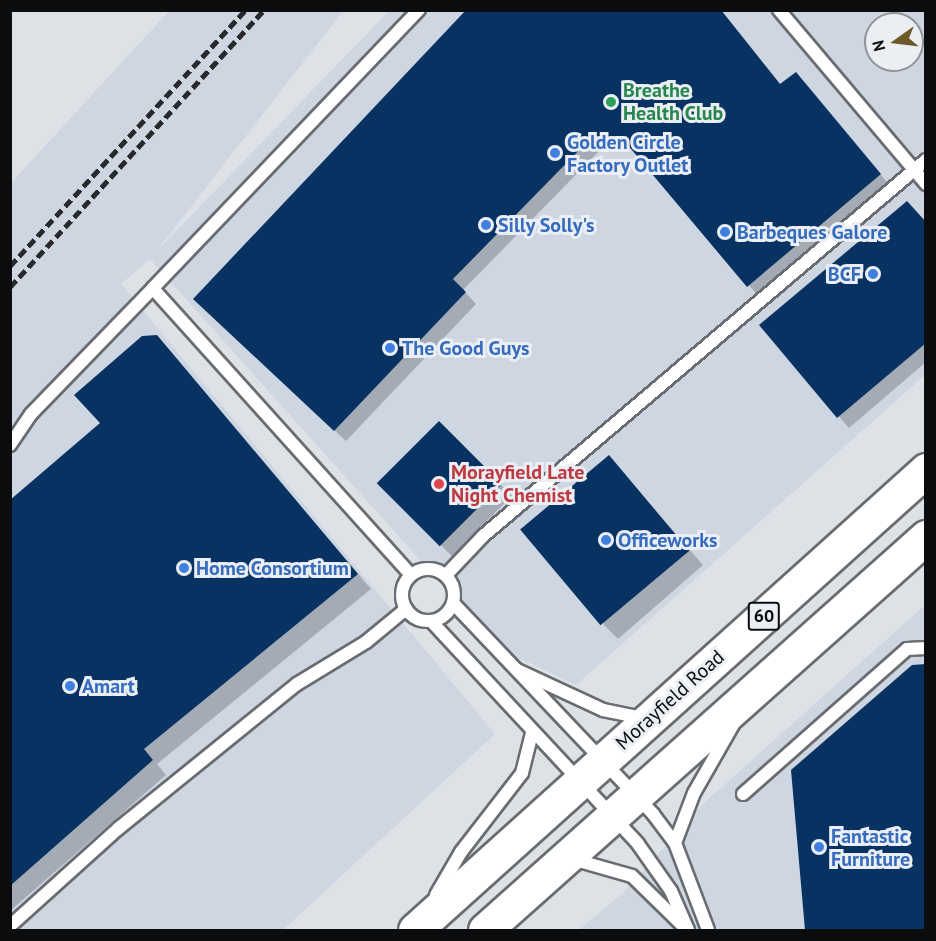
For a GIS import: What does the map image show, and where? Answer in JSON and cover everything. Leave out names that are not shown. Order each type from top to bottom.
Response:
[{"type":"main road","name":"Morayfield Road","points":[[415,930],[926,470]]},
{"type":"main road","name":"60","points":[[485,930],[926,537]]},
{"type":"lane","points":[[10,445],[31,414],[419,10]]},
{"type":"lane","points":[[779,10],[926,184]]},
{"type":"lane","points":[[446,575],[483,536],[926,160]]},
{"type":"lane","points":[[153,288],[411,575]]},
{"type":"lane","points":[[446,575],[424,569],[411,575],[402,595],[406,609],[431,621],[578,783],[624,808],[675,843],[708,930]]},
{"type":"lane","points":[[446,575],[453,603],[511,668],[603,761],[624,808],[687,930]]},
{"type":"lane","points":[[431,621],[445,616],[453,603]]},
{"type":"lane","points":[[10,927],[119,828],[297,684],[366,642],[406,609]]},
{"type":"lane","points":[[742,794],[907,649],[926,648]]},
{"type":"lane","points":[[511,668],[603,710],[649,719]]},
{"type":"lane","points":[[675,843],[694,793],[748,696]]},
{"type":"lane","points":[[415,930],[461,852],[522,773],[532,733]]},
{"type":"lane","points":[[567,858],[632,876],[687,930]]},
{"type":"shaded area","points":[[169,11],[343,11],[155,253],[389,11],[925,11],[925,375],[576,685],[500,649],[150,259],[121,284],[495,734],[283,930],[11,930],[10,184]]},
{"type":"shaded area","points":[[925,605],[925,930],[579,930],[625,891],[703,804]]},
{"type":"building","points":[[466,10],[721,10],[780,84],[796,72],[881,174],[747,287],[621,137],[593,136],[453,279],[466,292],[334,431],[193,299]]},
{"type":"building","name":"BCF","points":[[907,201],[926,222],[926,343],[837,418],[759,325]]},
{"type":"building","points":[[157,335],[358,574],[144,749],[153,760],[10,886],[10,500],[100,423],[74,395],[142,336]]},
{"type":"building","name":"Morayfield Late Night Chemist","points":[[439,421],[502,484],[440,546],[377,483]]},
{"type":"building","name":"Officeworks","points":[[609,455],[689,551],[600,625],[520,530]]},
{"type":"building","points":[[926,664],[926,930],[805,930],[791,770],[912,665]]},
{"type":"railway","points":[[10,266],[245,10]]},
{"type":"railway","points":[[10,287],[264,10]]},
{"type":"place","name":"Breathe Health Club","points":[[611,102]]},
{"type":"place","name":"Golden Circle Factory Outlet","points":[[555,153]]},
{"type":"place","name":"Silly Solly's","points":[[486,225]]},
{"type":"place","name":"Barbeques Galore","points":[[725,232]]},
{"type":"place","name":"BCF","points":[[873,274]]},
{"type":"place","name":"The Good Guys","points":[[390,348]]},
{"type":"place","name":"Morayfield Late Night Chemist","points":[[439,484]]},
{"type":"place","name":"Officeworks","points":[[606,540]]},
{"type":"place","name":"Home Consortium","points":[[184,568]]},
{"type":"place","name":"Amart","points":[[70,686]]},
{"type":"place","name":"Fantastic Furniture","points":[[819,847]]}]
